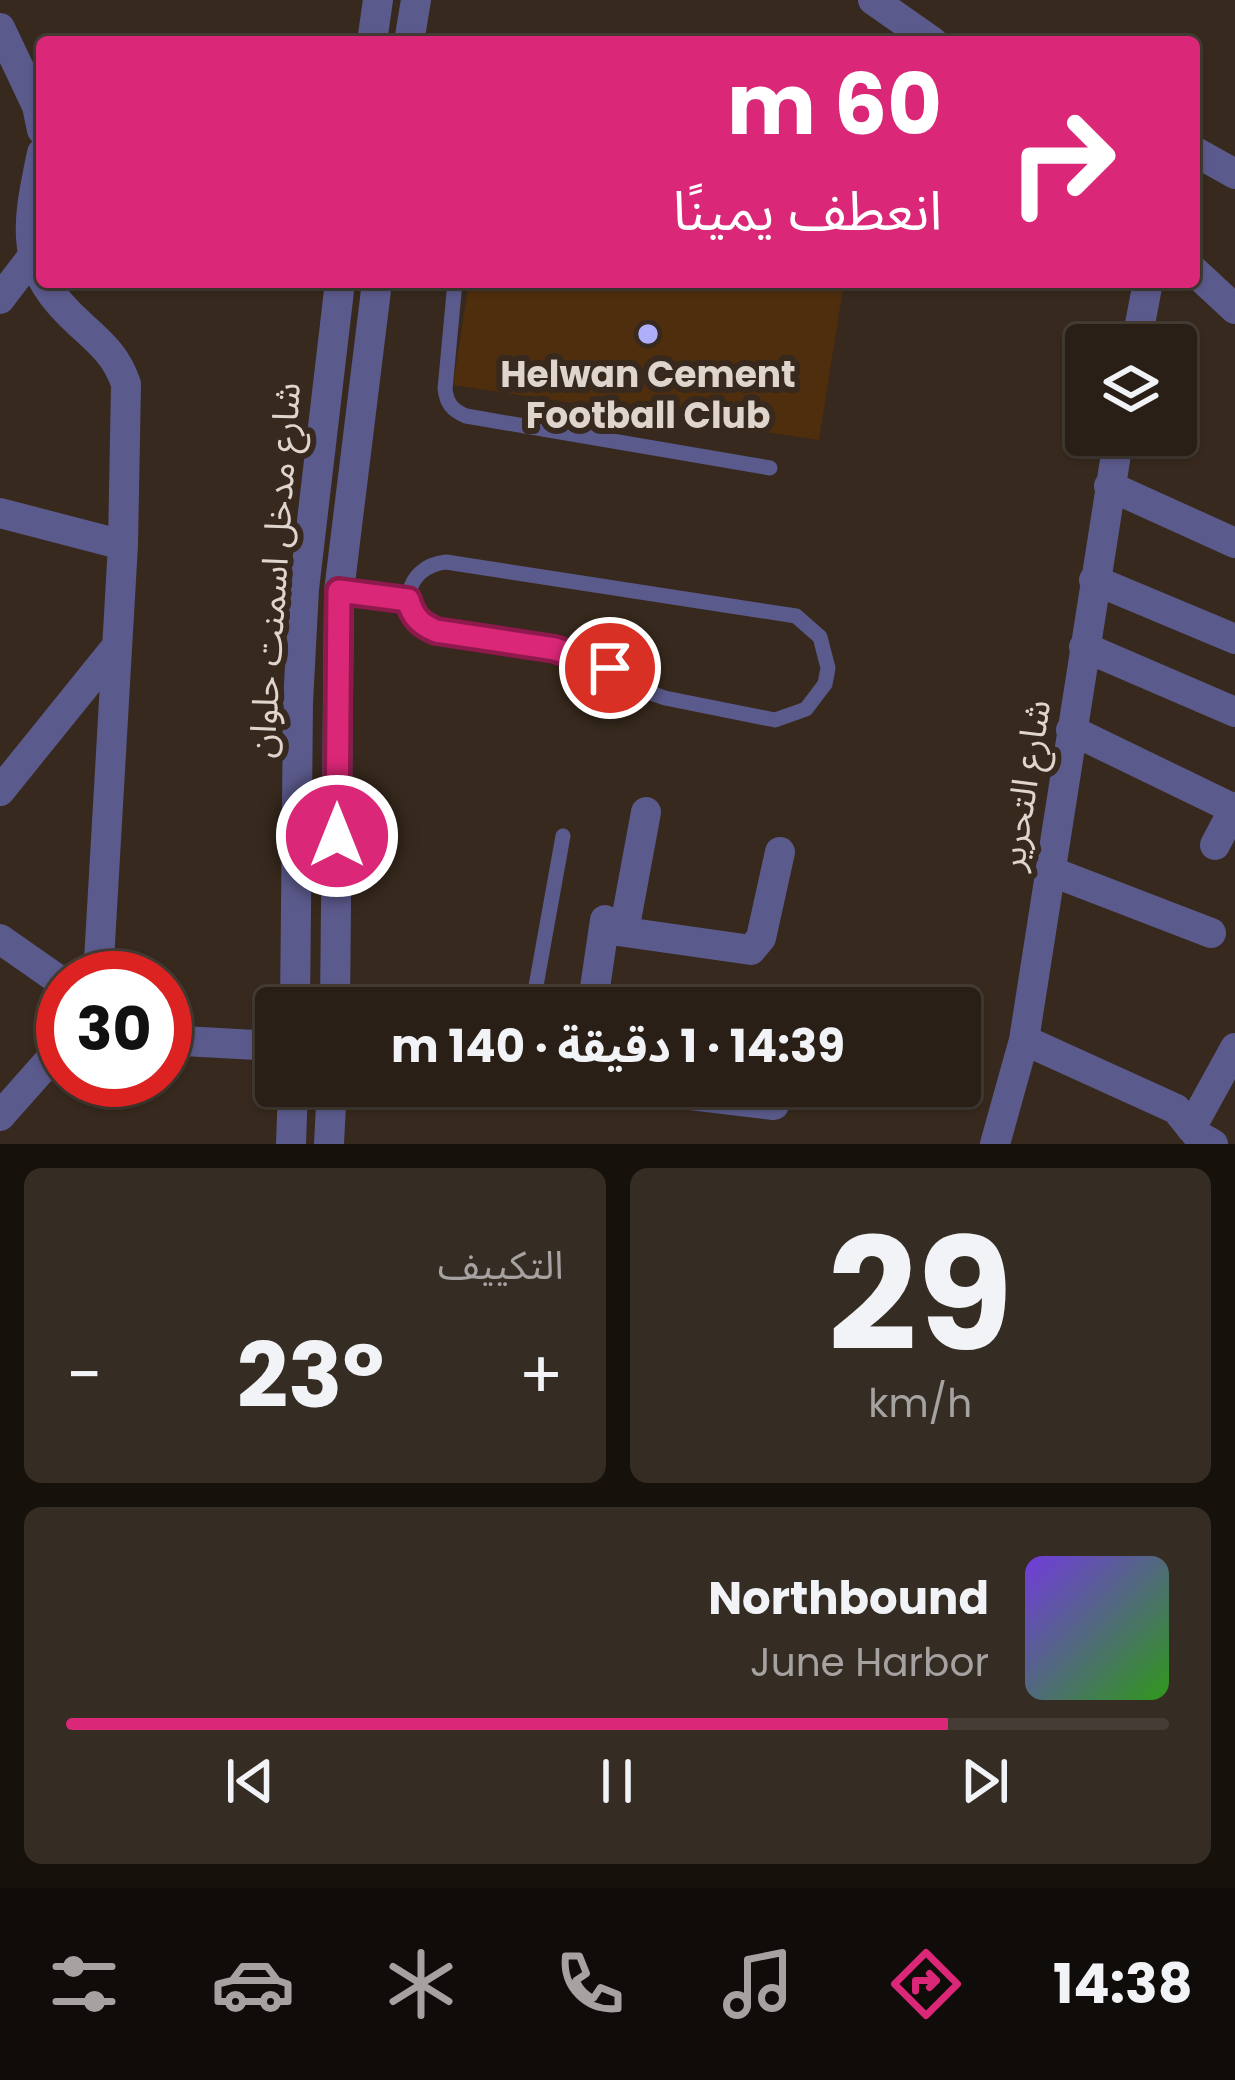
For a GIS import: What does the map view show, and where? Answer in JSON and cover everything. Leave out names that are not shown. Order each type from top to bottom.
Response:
[{"type":"street","points":[[373,36],[377,0]]},
{"type":"street","points":[[410,36],[416,0]]},
{"type":"street","points":[[873,0],[924,36]]},
{"type":"street","points":[[0,28],[36,104]]},
{"type":"street","points":[[1200,154],[1235,174]]},
{"type":"street","points":[[36,184],[28,225],[36,267]]},
{"type":"street","points":[[0,299],[32,257]]},
{"type":"street","points":[[1200,277],[1235,309]]},
{"type":"street","points":[[45,288],[118,361],[126,384],[123,545],[100,951]]},
{"type":"street","name":"شارع مدخل اسمنت حلوان","points":[[295,987],[304,589],[339,288]]},
{"type":"street","name":"شارع مدخل اسمنت حلوان","points":[[335,987],[339,591],[376,288]]},
{"type":"street","points":[[1140,324],[1147,288]]},
{"type":"street","name":"شارع التحرير","points":[[994,1144],[1024,1040],[1114,456]]},
{"type":"street","points":[[1109,486],[1235,543]]},
{"type":"street","points":[[0,513],[123,545]]},
{"type":"street","points":[[1094,580],[1235,639]]},
{"type":"street","points":[[304,589],[339,591]]},
{"type":"street","points":[[0,791],[118,646]]},
{"type":"street","points":[[1084,647],[1235,712]]},
{"type":"street","points":[[1071,730],[1234,808],[1215,845]]},
{"type":"street","points":[[597,987],[646,812]]},
{"type":"street","points":[[611,927],[751,950],[761,938],[780,852]]},
{"type":"street","points":[[1050,871],[1211,933]]},
{"type":"street","points":[[0,939],[36,964]]},
{"type":"street","points":[[1024,1040],[1176,1109],[1202,1136],[1235,1048]]},
{"type":"street","points":[[192,1043],[255,1045]]},
{"type":"street","points":[[0,1116],[36,1075]]},
{"type":"street","points":[[291,1144],[292,1107]]},
{"type":"street","points":[[329,1144],[331,1107]]},
{"type":"lane","points":[[454,288],[445,389],[446,401],[454,411],[770,468]]},
{"type":"lane","points":[[446,562],[796,616],[820,637],[829,668],[818,698],[806,710],[775,720],[664,698],[583,656],[436,631],[412,614],[408,600],[418,572],[431,563],[446,562]]},
{"type":"lane","points":[[339,591],[408,600]]},
{"type":"lane","points":[[536,987],[563,836]]},
{"type":"shaded area","name":"Helwan Cement Football Club","points":[[468,288],[843,288],[819,440],[453,385]]},
{"type":"place","name":"Helwan Cement Football Club","points":[[648,334]]},
{"type":"route","points":[[337,836],[339,591],[408,600],[412,614],[436,631],[555,649],[610,668]]}]
